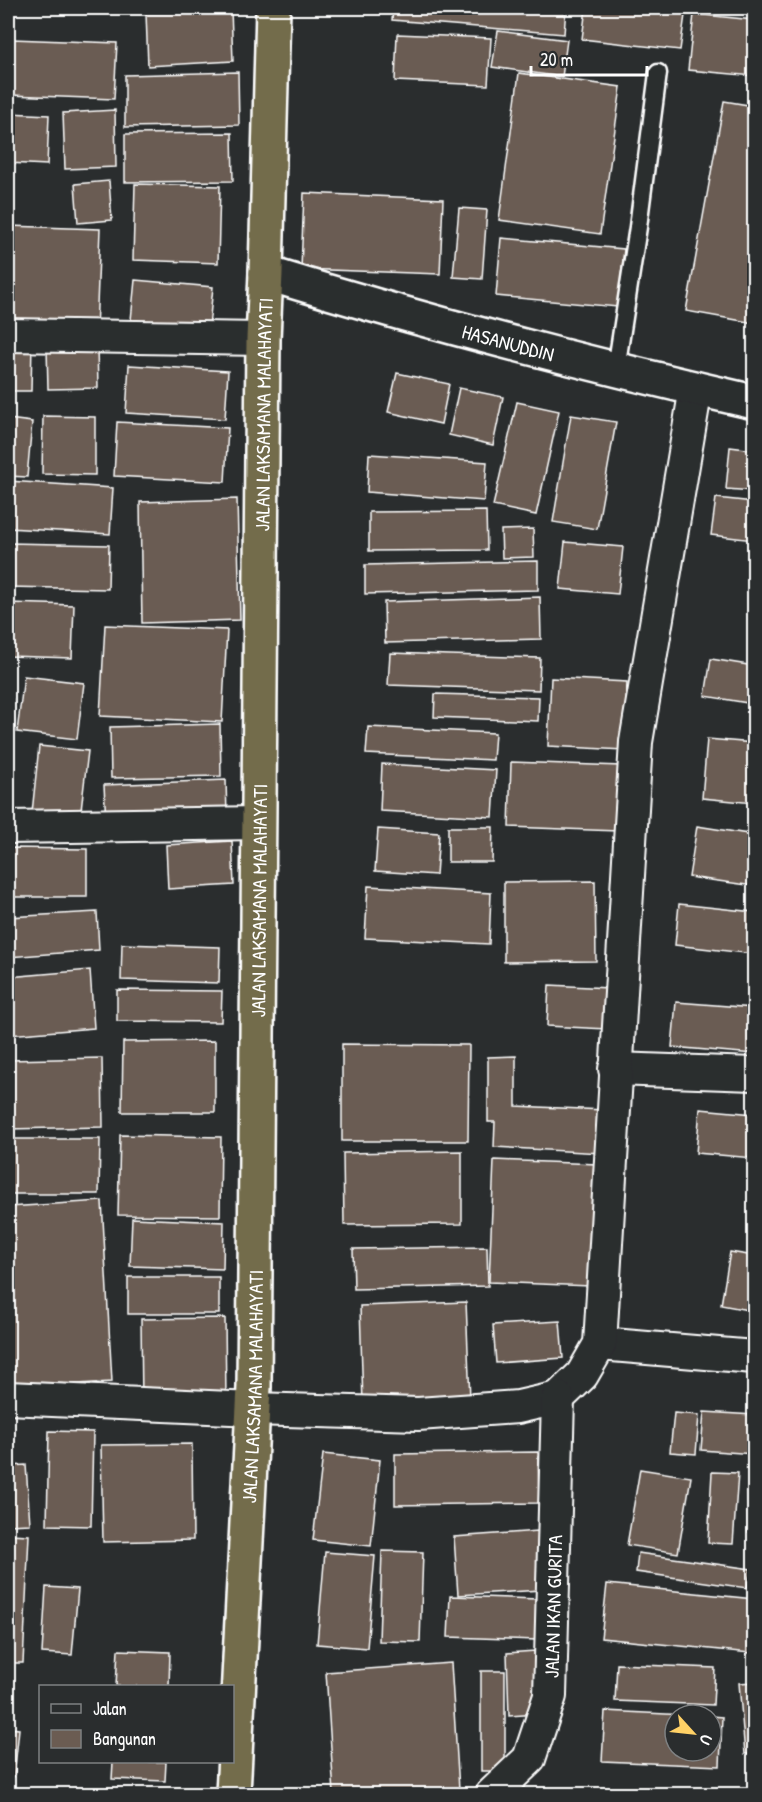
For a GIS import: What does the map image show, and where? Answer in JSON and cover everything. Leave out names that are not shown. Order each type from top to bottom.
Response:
[{"type":"highway","name":"JALAN LAKSAMANA MALAHAYATI","points":[[233,1794],[253,1409],[262,339],[266,273],[273,8]]},
{"type":"street","name":"HASANUDDIN","points":[[266,273],[355,301],[616,369],[754,402]]},
{"type":"street","points":[[8,335],[262,339]]},
{"type":"street","points":[[8,1398],[418,1414],[518,1407],[558,1398],[582,1375],[600,1344],[636,742],[696,388]]},
{"type":"street","points":[[8,827],[258,823]]},
{"type":"street","points":[[615,1069],[754,1074]]},
{"type":"street","points":[[600,1344],[754,1357]]},
{"type":"street","name":"JALAN IKAN GURITA","points":[[492,1794],[529,1758],[550,1696],[558,1398]]},
{"type":"lane","points":[[616,369],[638,227],[658,73]]},
{"type":"building","points":[[393,8],[566,8],[564,34],[392,20]]},
{"type":"building","points":[[586,8],[686,8],[680,50],[582,39]]},
{"type":"building","points":[[231,10],[233,61],[148,66],[146,13]]},
{"type":"building","points":[[694,14],[754,20],[754,76],[688,70]]},
{"type":"building","points":[[498,31],[567,40],[562,77],[492,67]]},
{"type":"building","points":[[397,34],[491,38],[488,85],[395,81]]},
{"type":"building","points":[[12,39],[117,43],[114,99],[10,95]]},
{"type":"building","points":[[238,72],[239,125],[125,127],[125,75]]},
{"type":"building","points":[[519,73],[621,87],[600,234],[499,220]]},
{"type":"building","points":[[724,101],[754,106],[754,323],[686,311]]},
{"type":"building","points":[[115,110],[116,167],[65,169],[63,113]]},
{"type":"building","points":[[8,113],[49,115],[47,165],[8,163]]},
{"type":"building","points":[[232,133],[233,181],[125,182],[125,134]]},
{"type":"building","points":[[109,181],[112,220],[78,223],[75,184]]},
{"type":"building","points":[[135,184],[220,186],[218,263],[133,260]]},
{"type":"building","points":[[304,193],[443,199],[440,274],[301,269]]},
{"type":"building","points":[[459,208],[487,210],[482,279],[453,277]]},
{"type":"building","points":[[8,226],[100,229],[96,331],[8,327]]},
{"type":"building","points":[[501,238],[624,249],[618,307],[496,296]]},
{"type":"building","points":[[135,280],[213,287],[209,326],[131,320]]},
{"type":"building","points":[[8,341],[32,341],[31,391],[8,391]]},
{"type":"building","points":[[97,346],[98,388],[48,389],[47,347]]},
{"type":"building","points":[[129,365],[228,371],[225,419],[126,413]]},
{"type":"building","points":[[397,373],[449,384],[441,424],[388,412]]},
{"type":"building","points":[[459,388],[503,397],[493,445],[449,435]]},
{"type":"building","points":[[517,402],[559,411],[536,515],[493,506]]},
{"type":"building","points":[[571,415],[616,422],[597,529],[553,522]]},
{"type":"building","points":[[43,416],[95,417],[95,475],[42,474]]},
{"type":"building","points":[[8,419],[32,422],[27,477],[8,476]]},
{"type":"building","points":[[117,422],[228,428],[225,482],[114,476]]},
{"type":"building","points":[[730,447],[754,450],[754,491],[726,489]]},
{"type":"building","points":[[369,454],[487,462],[484,501],[367,492]]},
{"type":"building","points":[[8,481],[113,488],[110,534],[8,528]]},
{"type":"building","points":[[716,498],[754,502],[754,540],[711,535]]},
{"type":"building","points":[[237,499],[240,620],[142,623],[140,502]]},
{"type":"building","points":[[486,511],[487,550],[369,551],[369,512]]},
{"type":"building","points":[[533,529],[534,557],[502,558],[501,530]]},
{"type":"building","points":[[565,542],[623,547],[618,594],[560,589]]},
{"type":"building","points":[[8,543],[109,545],[108,589],[8,587]]},
{"type":"building","points":[[538,561],[538,590],[365,594],[365,565]]},
{"type":"building","points":[[540,597],[541,639],[385,643],[384,602]]},
{"type":"building","points":[[8,603],[74,605],[72,658],[8,656]]},
{"type":"building","points":[[105,625],[227,630],[222,722],[100,716]]},
{"type":"building","points":[[390,653],[540,658],[539,690],[388,685]]},
{"type":"building","points":[[711,659],[754,666],[754,704],[705,696]]},
{"type":"building","points":[[24,676],[84,683],[77,739],[17,732]]},
{"type":"building","points":[[551,678],[627,682],[624,750],[548,746]]},
{"type":"building","points":[[435,694],[539,697],[538,721],[434,717]]},
{"type":"building","points":[[8,698],[12,699],[8,762]]},
{"type":"building","points":[[220,724],[221,776],[111,778],[110,727]]},
{"type":"building","points":[[368,727],[495,733],[493,760],[366,754]]},
{"type":"building","points":[[707,739],[754,743],[754,803],[702,798]]},
{"type":"building","points":[[39,746],[88,751],[80,819],[32,813]]},
{"type":"building","points":[[511,762],[621,766],[618,831],[509,827]]},
{"type":"building","points":[[382,764],[496,770],[493,817],[380,811]]},
{"type":"building","points":[[226,780],[227,817],[106,822],[104,785]]},
{"type":"building","points":[[697,826],[754,835],[754,886],[689,877]]},
{"type":"building","points":[[448,827],[493,827],[492,862],[448,862]]},
{"type":"building","points":[[378,829],[439,833],[436,875],[375,871]]},
{"type":"building","points":[[232,841],[234,885],[168,889],[166,845]]},
{"type":"building","points":[[8,848],[87,849],[87,897],[8,897]]},
{"type":"building","points":[[595,881],[596,961],[504,962],[504,882]]},
{"type":"building","points":[[368,886],[491,893],[489,944],[365,938]]},
{"type":"building","points":[[679,904],[754,912],[754,954],[675,945]]},
{"type":"building","points":[[97,912],[99,950],[8,957],[8,917]]},
{"type":"building","points":[[122,944],[220,947],[219,983],[121,980]]},
{"type":"building","points":[[90,970],[94,1028],[8,1035],[8,977]]},
{"type":"building","points":[[549,985],[609,988],[607,1029],[547,1026]]},
{"type":"building","points":[[117,990],[222,991],[221,1022],[117,1021]]},
{"type":"building","points":[[676,1002],[754,1008],[754,1054],[672,1047]]},
{"type":"building","points":[[215,1041],[215,1112],[122,1112],[123,1042]]},
{"type":"building","points":[[342,1044],[469,1045],[468,1141],[342,1141]]},
{"type":"building","points":[[516,1056],[516,1106],[604,1110],[602,1153],[494,1147],[495,1122],[488,1122],[488,1057]]},
{"type":"building","points":[[102,1058],[103,1127],[8,1129],[8,1060]]},
{"type":"building","points":[[700,1109],[754,1114],[754,1158],[696,1153]]},
{"type":"building","points":[[120,1135],[221,1137],[220,1216],[118,1215]]},
{"type":"building","points":[[8,1139],[100,1139],[99,1194],[8,1194]]},
{"type":"building","points":[[462,1151],[462,1224],[344,1225],[343,1153]]},
{"type":"building","points":[[494,1160],[597,1164],[591,1286],[489,1282]]},
{"type":"building","points":[[102,1201],[112,1382],[8,1388],[8,1207]]},
{"type":"building","points":[[132,1218],[224,1222],[223,1269],[130,1266]]},
{"type":"building","points":[[487,1247],[488,1286],[354,1289],[353,1249]]},
{"type":"building","points":[[730,1252],[754,1256],[754,1311],[721,1305]]},
{"type":"building","points":[[128,1277],[219,1277],[219,1314],[128,1314]]},
{"type":"building","points":[[466,1302],[470,1400],[363,1404],[360,1306]]},
{"type":"building","points":[[225,1318],[226,1400],[142,1402],[141,1319]]},
{"type":"building","points":[[560,1321],[563,1358],[496,1363],[493,1325]]},
{"type":"building","points":[[704,1412],[754,1415],[754,1454],[701,1450]]},
{"type":"building","points":[[674,1413],[699,1415],[696,1454],[670,1452]]},
{"type":"building","points":[[49,1431],[93,1432],[91,1526],[47,1525]]},
{"type":"building","points":[[192,1444],[193,1540],[103,1542],[101,1445]]},
{"type":"building","points":[[538,1452],[539,1503],[395,1505],[395,1454]]},
{"type":"building","points":[[323,1454],[380,1460],[371,1546],[313,1540]]},
{"type":"building","points":[[26,1465],[30,1524],[8,1525],[8,1466]]},
{"type":"building","points":[[747,1466],[754,1466],[754,1532],[748,1532]]},
{"type":"building","points":[[640,1469],[691,1477],[678,1553],[627,1545]]},
{"type":"building","points":[[712,1472],[738,1473],[733,1544],[708,1543]]},
{"type":"building","points":[[538,1531],[541,1590],[458,1595],[454,1537]]},
{"type":"building","points":[[8,1534],[29,1535],[23,1663],[8,1663]]},
{"type":"building","points":[[382,1551],[423,1552],[420,1642],[379,1641]]},
{"type":"building","points":[[325,1552],[375,1556],[367,1648],[317,1644]]},
{"type":"building","points":[[638,1553],[751,1569],[747,1588],[636,1572]]},
{"type":"building","points":[[607,1584],[754,1599],[750,1653],[601,1638]]},
{"type":"building","points":[[46,1587],[78,1589],[72,1655],[42,1653]]},
{"type":"building","points":[[450,1596],[538,1599],[537,1640],[448,1637]]},
{"type":"building","points":[[118,1650],[170,1652],[169,1685],[116,1685]]},
{"type":"building","points":[[535,1651],[538,1714],[509,1716],[507,1653]]},
{"type":"building","points":[[451,1663],[459,1789],[334,1794],[326,1672]]},
{"type":"building","points":[[617,1664],[715,1668],[713,1703],[615,1701]]},
{"type":"building","points":[[481,1671],[505,1671],[505,1771],[481,1771]]},
{"type":"building","points":[[754,1682],[754,1754],[745,1754],[739,1683]]},
{"type":"building","points":[[605,1711],[663,1714],[663,1763],[720,1763],[720,1766],[602,1761]]},
{"type":"building","points":[[8,1728],[19,1729],[14,1777],[8,1776]]},
{"type":"building","points":[[113,1763],[166,1763],[165,1781],[112,1779]]},
{"type":"building","points":[[683,1789],[683,1794],[626,1794],[626,1791]]}]
